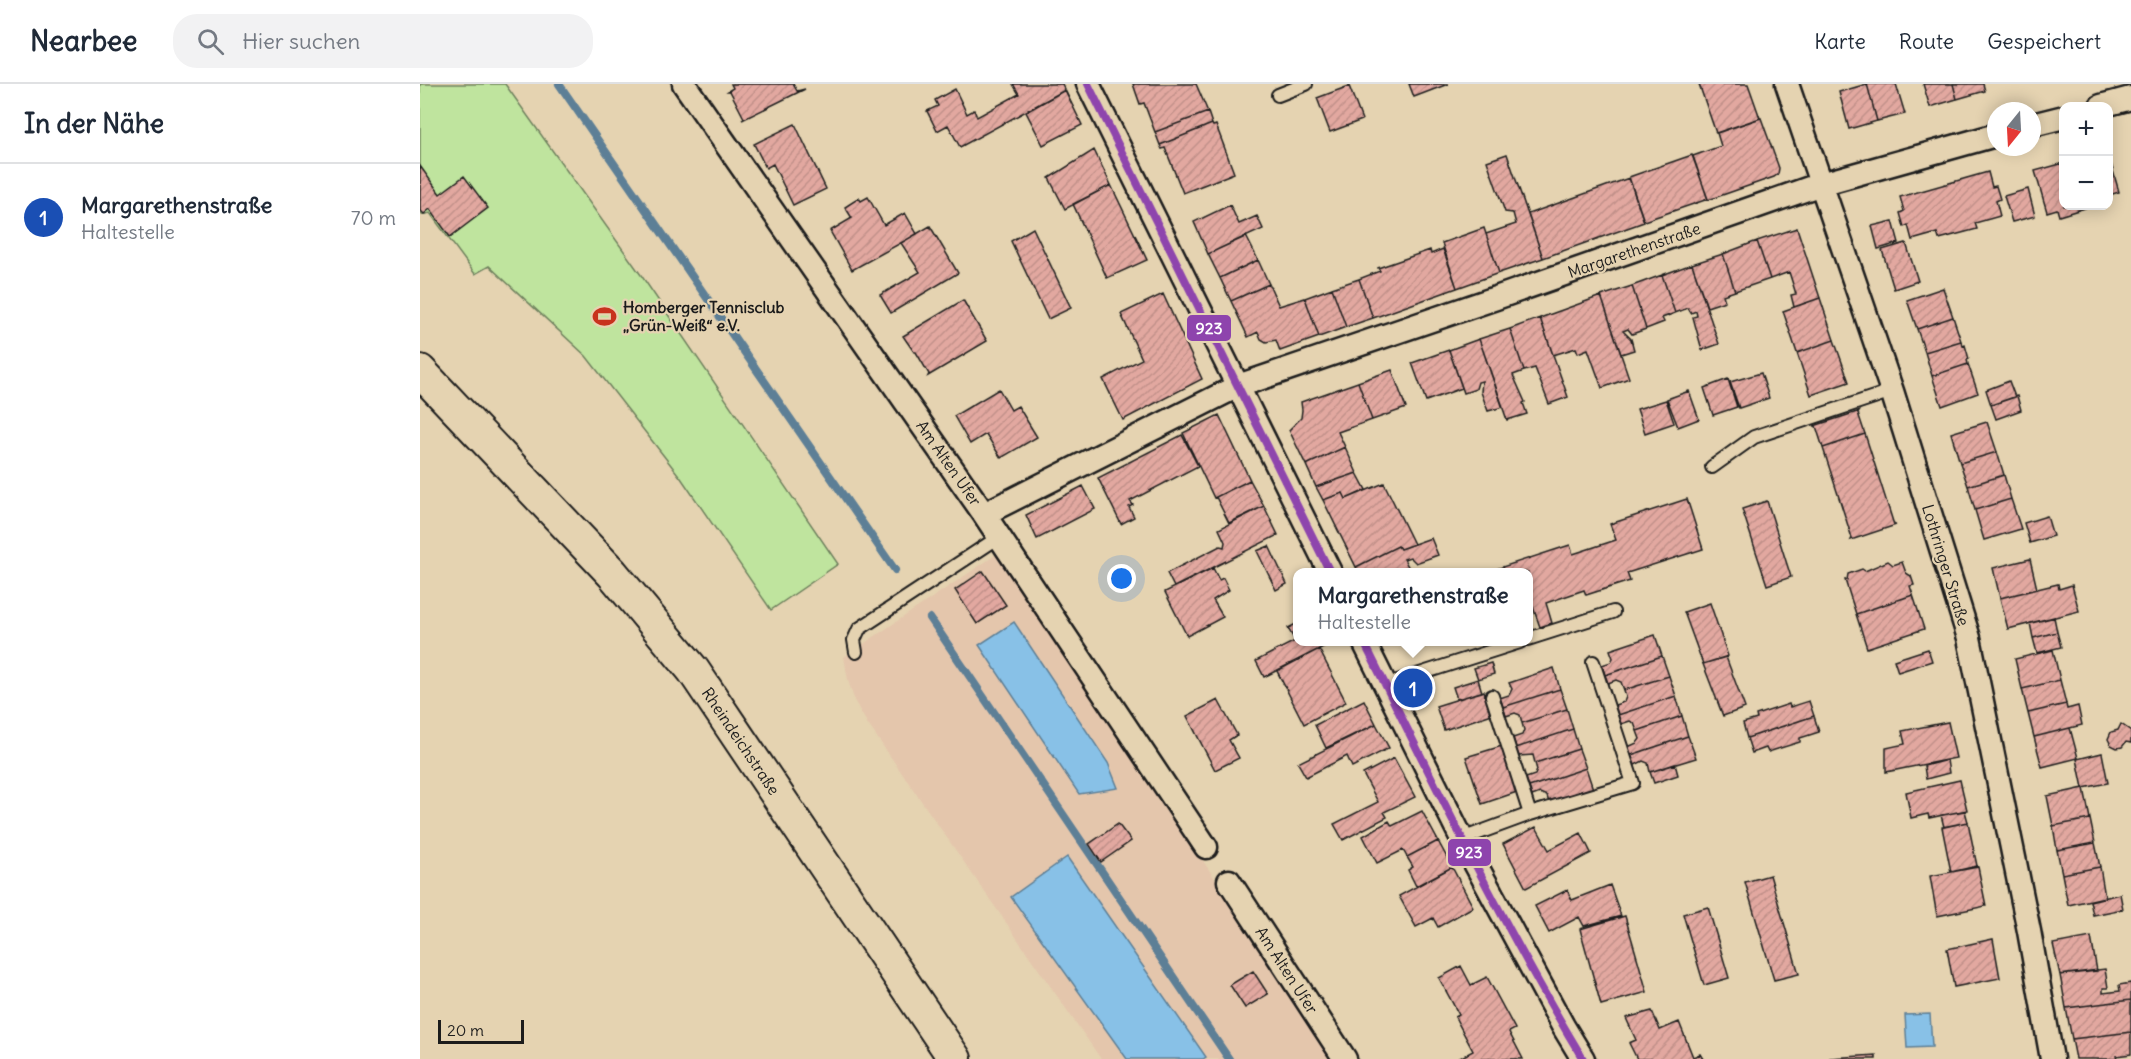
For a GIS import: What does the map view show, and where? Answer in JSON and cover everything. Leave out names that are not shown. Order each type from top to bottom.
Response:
[{"type":"main road","name":"Rheindeichstraße","points":[[420,371],[495,447],[612,573],[693,670],[955,1059]]},
{"type":"main road","name":"Rheindeichstraße","points":[[420,396],[495,447]]},
{"type":"street","name":"Am Alten Ufer","points":[[684,84],[984,513],[1206,848]]},
{"type":"street","points":[[1088,84],[1328,568]]},
{"type":"street","name":"Lothringer Straße","points":[[1787,84],[1892,391],[1968,638],[2029,931],[2052,1059]]},
{"type":"street","points":[[2113,103],[2131,98]]},
{"type":"street","points":[[2041,123],[2059,118]]},
{"type":"street","name":"Margarethenstraße","points":[[984,513],[1238,386],[1821,184],[1987,138]]},
{"type":"street","points":[[1366,646],[1462,838],[1583,1059]]},
{"type":"street","name":"Am Alten Ufer","points":[[1229,881],[1345,1059]]},
{"type":"lane","points":[[1278,95],[1306,84]]},
{"type":"lane","points":[[1712,467],[1754,437],[1892,391]]},
{"type":"lane","points":[[856,652],[854,640],[859,629],[999,537]]},
{"type":"lane","points":[[1533,637],[1613,612]]},
{"type":"lane","points":[[1386,685],[1508,646]]},
{"type":"lane","points":[[1462,838],[1530,814],[1633,783],[1593,662]]},
{"type":"lane","points":[[1492,696],[1530,814]]},
{"type":"shaded area","points":[[997,554],[1336,1059],[1101,1059],[867,723],[855,702],[844,657]]},
{"type":"green space","name":"Homberger Tennisclub „Grün-Weiß“ e.V.","points":[[420,84],[505,84],[641,275],[838,564],[771,610],[681,478],[586,356],[489,266],[475,274],[430,213],[423,215],[420,212]]},
{"type":"water","points":[[1014,622],[1108,763],[1118,788],[1079,794],[979,645]]},
{"type":"water","points":[[1067,857],[1206,1057],[1203,1059],[1127,1059],[1011,897]]},
{"type":"water","points":[[1930,1014],[1932,1047],[1907,1048],[1905,1015]]},
{"type":"building","points":[[731,84],[793,84],[797,91],[805,89],[742,120],[744,118],[728,91],[733,88]]},
{"type":"building","points":[[1013,84],[1062,84],[1065,90],[960,147],[948,125],[937,131],[927,111],[938,106],[935,100],[955,89],[967,114],[974,110],[977,117],[1019,94]]},
{"type":"building","points":[[1133,84],[1196,84],[1208,112],[1155,132],[1144,103],[1140,104]]},
{"type":"building","points":[[1409,84],[1448,84],[1414,97]]},
{"type":"building","points":[[1699,84],[1748,84],[1760,118],[1716,133]]},
{"type":"building","points":[[1867,84],[1877,121],[1849,129],[1839,92]]},
{"type":"building","points":[[1867,84],[1896,84],[1905,114],[1877,121]]},
{"type":"building","points":[[1923,84],[1953,84],[1957,99],[1930,107]]},
{"type":"building","points":[[1953,84],[1983,84],[1985,91],[1957,99]]},
{"type":"building","points":[[1349,86],[1362,120],[1330,132],[1317,98]]},
{"type":"building","points":[[1065,90],[1082,125],[1043,145],[1026,112]]},
{"type":"building","points":[[1208,112],[1212,124],[1160,145],[1155,132]]},
{"type":"building","points":[[1761,118],[1779,168],[1778,174],[1708,200],[1693,156],[1721,146],[1717,133]]},
{"type":"building","points":[[795,124],[826,189],[793,205],[773,164],[766,168],[754,144]]},
{"type":"building","points":[[1212,124],[1216,125],[1234,173],[1183,193],[1165,148],[1162,149],[1160,145]]},
{"type":"building","points":[[1094,150],[1111,185],[1065,209],[1049,178]]},
{"type":"building","points":[[1507,154],[1543,258],[1499,273],[1486,234],[1516,224],[1513,213],[1505,212],[1487,161]]},
{"type":"building","points":[[1692,155],[1708,199],[1644,221],[1629,177]]},
{"type":"building","points":[[2059,164],[2059,210],[2078,210],[2059,216],[2057,209],[2047,212],[2035,171]]},
{"type":"building","points":[[420,166],[440,194],[464,176],[488,208],[450,237],[430,209],[424,214],[420,210]]},
{"type":"building","points":[[2113,171],[2119,192],[2113,194]]},
{"type":"building","points":[[1988,172],[1992,187],[1996,186],[2000,199],[1996,201],[2000,216],[1975,223],[1977,229],[1939,239],[1937,233],[1912,240],[1908,225],[1904,227],[1900,213],[1904,211],[1900,197]]},
{"type":"building","points":[[1629,178],[1644,222],[1543,258],[1528,214]]},
{"type":"building","points":[[1111,185],[1147,260],[1107,278],[1073,204]]},
{"type":"building","points":[[2028,189],[2035,216],[2012,222],[2004,196]]},
{"type":"building","points":[[868,197],[884,225],[905,213],[917,234],[852,270],[830,231],[852,218],[845,207],[859,198],[861,201]]},
{"type":"building","points":[[1230,205],[1239,224],[1257,216],[1263,229],[1208,254],[1194,222]]},
{"type":"building","points":[[1893,221],[1899,243],[1878,249],[1872,226]]},
{"type":"building","points":[[930,226],[958,273],[891,313],[880,295],[920,272],[901,243]]},
{"type":"building","points":[[1033,228],[1071,308],[1048,319],[1011,241]]},
{"type":"building","points":[[1484,228],[1499,273],[1457,288],[1442,243]]},
{"type":"building","points":[[1797,228],[1820,298],[1794,307],[1791,295],[1796,294],[1789,272],[1770,279],[1757,241]]},
{"type":"building","points":[[1246,236],[1258,260],[1220,278],[1208,254]]},
{"type":"building","points":[[1757,241],[1770,279],[1735,291],[1723,254]]},
{"type":"building","points":[[1906,243],[1918,281],[1894,289],[1882,250]]},
{"type":"building","points":[[1443,249],[1457,288],[1373,318],[1359,279],[1380,271],[1378,268],[1430,250],[1431,254]]},
{"type":"building","points":[[1723,254],[1735,291],[1723,295],[1725,301],[1707,307],[1692,264]]},
{"type":"building","points":[[1258,260],[1269,284],[1231,301],[1220,278]]},
{"type":"building","points":[[1692,264],[1719,344],[1702,350],[1693,317],[1697,316],[1696,311],[1691,313],[1688,308],[1675,313],[1662,275]]},
{"type":"building","points":[[1662,275],[1675,313],[1662,318],[1664,322],[1646,329],[1632,286]]},
{"type":"building","points":[[1359,279],[1373,318],[1346,327],[1332,288]]},
{"type":"building","points":[[1269,284],[1279,306],[1305,298],[1319,337],[1280,351],[1276,340],[1266,342],[1261,339],[1258,332],[1248,337],[1231,301]]},
{"type":"building","points":[[1632,286],[1646,329],[1632,334],[1628,329],[1623,331],[1631,339],[1634,350],[1621,354],[1601,296]]},
{"type":"building","points":[[1332,288],[1346,327],[1319,337],[1305,298]]},
{"type":"building","points":[[1943,288],[1953,317],[1917,329],[1907,300]]},
{"type":"building","points":[[1163,294],[1202,379],[1123,420],[1103,379],[1142,359],[1121,314]]},
{"type":"building","points":[[1601,296],[1629,378],[1602,388],[1588,349],[1578,353],[1576,348],[1553,355],[1540,318]]},
{"type":"building","points":[[1820,298],[1834,340],[1797,353],[1783,311]]},
{"type":"building","points":[[963,300],[987,341],[928,376],[916,352],[903,336]]},
{"type":"building","points":[[1953,317],[1961,341],[1925,352],[1917,329]]},
{"type":"building","points":[[1540,318],[1568,397],[1549,404],[1535,368],[1524,371],[1510,329]]},
{"type":"building","points":[[1510,329],[1524,371],[1513,375],[1525,402],[1523,403],[1527,414],[1507,420],[1479,339]]},
{"type":"building","points":[[1479,339],[1503,407],[1488,411],[1481,392],[1482,381],[1478,382],[1476,389],[1464,393],[1449,350]]},
{"type":"building","points":[[1834,340],[1849,382],[1811,395],[1797,353]]},
{"type":"building","points":[[1961,341],[1963,346],[1965,345],[1968,364],[1932,376],[1925,352]]},
{"type":"building","points":[[1449,350],[1462,388],[1426,401],[1412,363]]},
{"type":"building","points":[[1968,364],[1978,393],[1942,406],[1932,376]]},
{"type":"building","points":[[1392,370],[1406,408],[1372,420],[1358,382]]},
{"type":"building","points":[[1761,373],[1769,398],[1739,408],[1730,382]]},
{"type":"building","points":[[1728,379],[1737,407],[1713,415],[1704,388]]},
{"type":"building","points":[[2009,381],[2015,397],[1991,405],[1986,390]]},
{"type":"building","points":[[1358,382],[1372,420],[1338,432],[1345,447],[1306,465],[1289,430],[1301,418],[1301,402]]},
{"type":"building","points":[[999,389],[1011,410],[1018,406],[1037,437],[1001,458],[986,434],[970,444],[954,416]]},
{"type":"building","points":[[1689,391],[1699,419],[1678,427],[1667,399]]},
{"type":"building","points":[[2017,396],[2021,410],[1996,419],[1991,405]]},
{"type":"building","points":[[1666,400],[1674,423],[1645,433],[1637,409]]},
{"type":"building","points":[[1860,411],[1858,413],[1865,434],[1823,448],[1816,426],[1814,426]]},
{"type":"building","points":[[1219,415],[1250,480],[1214,498],[1183,433]]},
{"type":"building","points":[[1987,422],[1997,452],[1960,463],[1951,433]]},
{"type":"building","points":[[1865,434],[1894,525],[1896,525],[1851,540],[1823,448]]},
{"type":"building","points":[[1182,435],[1198,466],[1130,501],[1133,505],[1129,507],[1134,517],[1121,524],[1098,478]]},
{"type":"building","points":[[1345,447],[1357,473],[1316,487],[1306,465]]},
{"type":"building","points":[[1997,452],[2004,475],[1968,486],[1960,463]]},
{"type":"building","points":[[1357,473],[1366,490],[1346,499],[1343,493],[1323,500],[1316,487]]},
{"type":"building","points":[[2004,475],[2011,499],[1975,510],[1968,486]]},
{"type":"building","points":[[1250,480],[1264,506],[1229,523],[1216,497]]},
{"type":"building","points":[[1384,483],[1414,544],[1400,549],[1398,546],[1356,567],[1323,500],[1343,493],[1346,499]]},
{"type":"building","points":[[1083,486],[1095,509],[1037,539],[1026,515]]},
{"type":"building","points":[[1687,499],[1703,549],[1627,573],[1630,581],[1586,595],[1584,590],[1546,603],[1552,623],[1540,627],[1533,607],[1533,568],[1499,568],[1570,545],[1573,554],[1616,540],[1610,524]]},
{"type":"building","points":[[2011,499],[2021,529],[1984,540],[1975,510]]},
{"type":"building","points":[[1767,501],[1791,577],[1767,585],[1742,509]]},
{"type":"building","points":[[1264,506],[1278,535],[1174,587],[1167,573],[1220,546],[1224,547],[1225,542],[1219,529]]},
{"type":"building","points":[[2047,516],[2053,536],[2030,543],[2024,523]]},
{"type":"building","points":[[1431,538],[1438,555],[1416,563],[1410,557],[1404,559],[1409,568],[1356,567],[1398,546],[1400,549]]},
{"type":"building","points":[[1269,546],[1287,584],[1276,590],[1257,551]]},
{"type":"building","points":[[2030,559],[2037,589],[2000,598],[1993,568]]},
{"type":"building","points":[[1888,561],[1893,565],[1902,562],[1914,585],[1910,586],[1913,595],[1856,614],[1845,580],[1848,574],[1862,569],[1865,571]]},
{"type":"building","points":[[1213,568],[1219,580],[1223,578],[1229,590],[1213,600],[1223,617],[1187,636],[1165,592]]},
{"type":"building","points":[[983,571],[1006,605],[977,624],[955,590]]},
{"type":"building","points":[[2058,584],[2059,589],[2072,585],[2079,611],[2008,629],[2000,598]]},
{"type":"building","points":[[1913,595],[1924,629],[1867,648],[1856,614]]},
{"type":"building","points":[[1710,603],[1728,656],[1703,664],[1684,612]]},
{"type":"building","points":[[2054,617],[2057,632],[2033,638],[2030,623]]},
{"type":"building","points":[[1293,626],[1293,637],[1288,628]]},
{"type":"building","points":[[2057,632],[2061,647],[2037,653],[2033,638]]},
{"type":"building","points":[[1655,635],[1662,656],[1605,675],[1602,665],[1611,662],[1613,658],[1610,650]]},
{"type":"building","points":[[1293,642],[1293,646],[1325,646],[1264,677],[1256,661]]},
{"type":"building","points":[[1319,649],[1346,702],[1304,724],[1277,671]]},
{"type":"building","points":[[1928,649],[1932,661],[1898,672],[1894,660]]},
{"type":"building","points":[[2053,650],[2060,680],[2022,689],[2015,659]]},
{"type":"building","points":[[1662,656],[1669,676],[1624,690],[1621,682],[1616,680],[1608,683],[1605,675]]},
{"type":"building","points":[[1726,657],[1745,708],[1723,716],[1703,664]]},
{"type":"building","points":[[1491,663],[1494,674],[1478,679],[1474,668]]},
{"type":"building","points":[[1554,668],[1560,689],[1503,707],[1500,698],[1509,695],[1512,689],[1509,683]]},
{"type":"building","points":[[1669,676],[1676,696],[1618,715],[1615,705],[1624,702],[1626,697],[1624,690]]},
{"type":"building","points":[[1478,679],[1482,692],[1457,699],[1453,687]]},
{"type":"building","points":[[2060,680],[2066,704],[2028,713],[2022,689]]},
{"type":"building","points":[[1560,689],[1567,709],[1522,723],[1520,715],[1515,713],[1506,716],[1503,707]]},
{"type":"building","points":[[1484,691],[1492,714],[1444,730],[1436,706]]},
{"type":"building","points":[[1676,696],[1682,716],[1637,731],[1634,723],[1630,721],[1621,724],[1618,715]]},
{"type":"building","points":[[1218,700],[1237,735],[1229,740],[1239,758],[1215,770],[1187,716]]},
{"type":"building","points":[[1364,700],[1376,724],[1326,748],[1315,725]]},
{"type":"building","points":[[1809,701],[1814,716],[1747,738],[1743,723],[1757,719],[1756,715],[1789,704],[1790,707]]},
{"type":"building","points":[[2066,704],[2067,709],[2078,706],[2082,725],[2034,737],[2028,713]]},
{"type":"building","points":[[1567,709],[1573,729],[1516,748],[1513,738],[1522,735],[1524,730],[1522,723]]},
{"type":"building","points":[[1682,716],[1688,736],[1631,755],[1628,747],[1640,739],[1637,731]]},
{"type":"building","points":[[1814,716],[1819,732],[1800,738],[1800,742],[1768,752],[1766,748],[1752,753],[1747,738]]},
{"type":"building","points":[[1948,722],[1956,758],[1886,772],[1886,748],[1905,744],[1902,731]]},
{"type":"building","points":[[1376,724],[1389,748],[1352,767],[1347,756],[1306,777],[1298,763]]},
{"type":"building","points":[[2121,724],[2131,731],[2131,743],[2126,742],[2122,747],[2117,748],[2111,745],[2108,739],[2111,732],[2118,730]]},
{"type":"building","points":[[2070,728],[2078,758],[2042,767],[2034,737]]},
{"type":"building","points":[[1573,729],[1579,749],[1535,763],[1533,755],[1519,756],[1516,748]]},
{"type":"building","points":[[1688,736],[1696,758],[1650,772],[1648,763],[1643,761],[1635,765],[1631,755]]},
{"type":"building","points":[[1502,746],[1517,792],[1482,804],[1466,757]]},
{"type":"building","points":[[1579,749],[1586,768],[1529,787],[1526,778],[1535,775],[1537,770],[1535,763]]},
{"type":"building","points":[[2102,753],[2108,783],[2083,788],[2077,759]]},
{"type":"building","points":[[1394,758],[1415,797],[1384,812],[1387,817],[1343,840],[1334,824],[1378,802],[1363,774]]},
{"type":"building","points":[[1947,760],[1949,773],[1926,779],[1924,766]]},
{"type":"building","points":[[1675,764],[1678,775],[1654,783],[1650,772]]},
{"type":"building","points":[[1586,768],[1593,789],[1549,803],[1547,796],[1540,793],[1532,796],[1529,787]]},
{"type":"building","points":[[1960,780],[1967,810],[1929,818],[1928,814],[1911,818],[1906,792]]},
{"type":"building","points":[[2084,788],[2090,819],[2053,826],[2047,796]]},
{"type":"building","points":[[1422,811],[1438,841],[1407,857],[1403,850],[1377,863],[1363,836],[1389,821],[1392,826]]},
{"type":"building","points":[[1965,811],[1968,822],[1944,827],[1941,815]]},
{"type":"building","points":[[2090,819],[2095,843],[2057,850],[2053,826]]},
{"type":"building","points":[[1968,822],[1977,866],[1951,872],[1942,827]]},
{"type":"building","points":[[1118,824],[1131,841],[1101,862],[1089,844]]},
{"type":"building","points":[[1536,827],[1549,850],[1581,833],[1591,853],[1526,888],[1503,844]]},
{"type":"building","points":[[1438,841],[1452,867],[1416,886],[1408,870],[1413,867],[1407,857]]},
{"type":"building","points":[[2095,843],[2100,867],[2062,874],[2057,850]]},
{"type":"building","points":[[1452,867],[1473,907],[1438,927],[1433,918],[1416,927],[1399,896]]},
{"type":"building","points":[[1978,867],[1986,906],[1937,916],[1930,876]]},
{"type":"building","points":[[2100,867],[2105,897],[2068,905],[2062,874]]},
{"type":"building","points":[[1770,875],[1799,974],[1774,980],[1745,882]]},
{"type":"building","points":[[1610,885],[1621,916],[1584,926],[1579,917],[1549,933],[1535,906],[1567,890],[1572,900]]},
{"type":"building","points":[[2120,894],[2123,909],[2093,915],[2090,901]]},
{"type":"building","points":[[1708,907],[1729,978],[1704,985],[1683,914]]},
{"type":"building","points":[[1625,916],[1647,992],[1601,1005],[1580,929]]},
{"type":"building","points":[[2091,937],[2097,971],[2060,975],[2053,944]]},
{"type":"building","points":[[1993,939],[2000,978],[1954,987],[1947,949]]},
{"type":"building","points":[[1461,966],[1471,985],[1487,977],[1515,1029],[1509,1032],[1523,1059],[1458,1059],[1473,1051],[1455,1017],[1459,1015],[1439,978]]},
{"type":"building","points":[[2105,969],[2108,988],[2103,988],[2103,993],[2120,991],[2119,985],[2131,983],[2131,1000],[2066,1008],[2060,975]]},
{"type":"building","points":[[1253,971],[1268,994],[1245,1008],[1230,985]]},
{"type":"building","points":[[2131,1000],[2131,1032],[2072,1039],[2066,1008]]},
{"type":"building","points":[[1652,1011],[1660,1030],[1679,1022],[1693,1057],[1700,1054],[1703,1059],[1637,1059],[1629,1043],[1636,1040],[1626,1018]]},
{"type":"building","points":[[2131,1032],[2131,1054],[2116,1056],[2117,1059],[2076,1059],[2072,1039]]},
{"type":"building","points":[[1876,1055],[1876,1059],[1830,1059],[1830,1058]]},
{"type":"waterway","points":[[559,84],[895,570]]},
{"type":"waterway","points":[[930,618],[1229,1059]]},
{"type":"transit line","name":"923","points":[[1088,84],[1328,568]]},
{"type":"transit line","name":"923","points":[[1366,646],[1524,957],[1583,1059]]},
{"type":"place","name":"Homberger Tennisclub „Grün-Weiß“ e.V.","points":[[605,316]]},
{"type":"place","name":"Margarethenstraße","points":[[1413,688]]}]
